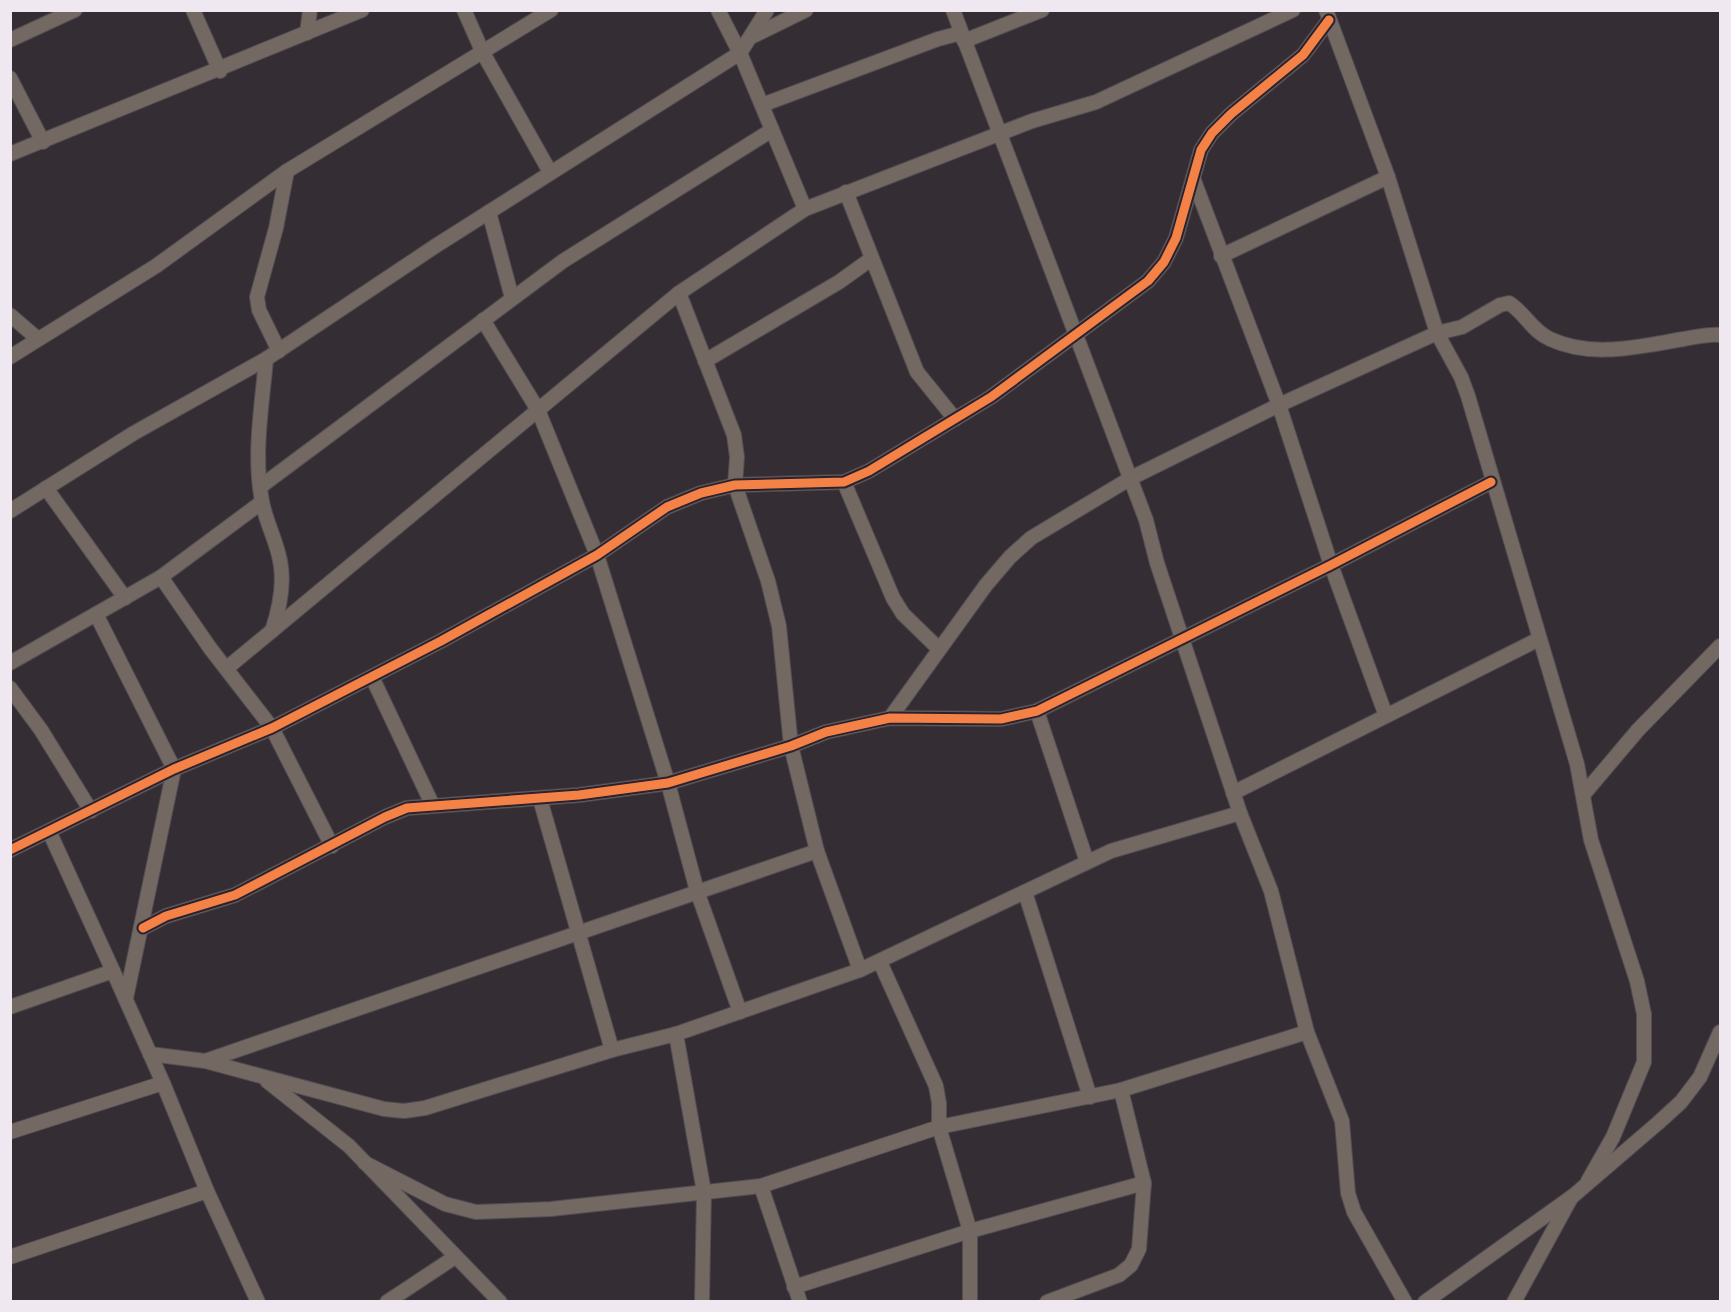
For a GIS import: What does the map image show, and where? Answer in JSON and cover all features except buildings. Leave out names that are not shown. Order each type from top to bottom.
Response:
[{"type":"street","points":[[10,40],[75,10]]},
{"type":"street","points":[[194,10],[220,71]]},
{"type":"street","points":[[307,33],[310,10]]},
{"type":"street","points":[[10,154],[220,71],[362,10]]},
{"type":"street","points":[[464,10],[483,53],[550,172]]},
{"type":"street","points":[[10,357],[156,266],[288,171],[551,10]]},
{"type":"street","points":[[718,10],[740,53],[805,209]]},
{"type":"street","points":[[10,511],[134,434],[279,351],[550,172],[740,53],[767,10]]},
{"type":"street","points":[[750,37],[806,10]]},
{"type":"street","points":[[953,10],[1002,133],[1131,478],[1233,793],[1280,920],[1307,1032],[1341,1121],[1348,1193],[1354,1212],[1405,1302]]},
{"type":"street","points":[[762,105],[938,39],[963,37],[1042,10]]},
{"type":"street","points":[[227,668],[679,293],[805,209],[1002,133],[1096,102],[1293,10]]},
{"type":"street","points":[[1328,15],[1388,177],[1437,333],[1461,377],[1577,764],[1591,840],[1638,981],[1646,1035],[1644,1062],[1613,1137],[1588,1181]]},
{"type":"street","points":[[10,850],[174,769],[272,728],[372,677],[597,555],[667,507],[701,493],[735,485],[844,482],[869,471],[991,397],[1148,281],[1164,262],[1176,238],[1201,150],[1212,133],[1231,114],[1303,55],[1328,15]]},
{"type":"street","points":[[10,78],[42,142]]},
{"type":"street","points":[[260,487],[563,261],[772,130]]},
{"type":"street","points":[[279,351],[259,309],[256,297],[276,228],[288,171]]},
{"type":"street","points":[[1221,256],[1388,177]]},
{"type":"street","points":[[1193,178],[1280,405],[1331,565],[1386,716]]},
{"type":"street","points":[[846,192],[917,372],[955,419]]},
{"type":"street","points":[[489,212],[512,298]]},
{"type":"street","points":[[705,361],[839,282],[871,259]]},
{"type":"street","points":[[679,293],[734,435],[737,457],[735,485],[768,581],[779,626],[791,746],[817,851],[860,970]]},
{"type":"street","points":[[890,718],[939,649],[1010,557],[1031,538],[1131,478],[1280,405],[1437,333],[1462,327],[1500,305],[1509,303],[1517,308],[1537,332],[1552,340],[1590,350],[1618,350],[1720,335]]},
{"type":"street","points":[[10,315],[38,339]]},
{"type":"street","points":[[483,320],[538,410],[597,555],[668,783],[697,891],[740,1012]]},
{"type":"street","points":[[266,359],[258,448],[260,487],[262,502],[281,566],[279,609],[271,633]]},
{"type":"street","points":[[844,482],[893,598],[903,614],[939,649]]},
{"type":"street","points":[[143,928],[166,916],[236,896],[385,817],[407,808],[540,799],[668,783],[791,746],[826,732],[890,718],[1001,719],[1037,711],[1331,565],[1491,482]]},
{"type":"street","points":[[46,488],[125,598]]},
{"type":"street","points":[[10,663],[161,577],[262,502]]},
{"type":"street","points":[[161,577],[210,648],[272,728],[332,846]]},
{"type":"street","points":[[96,614],[174,769],[146,900],[143,928],[126,998]]},
{"type":"street","points":[[1233,793],[1539,639]]},
{"type":"street","points":[[1583,795],[1638,730],[1720,646]]},
{"type":"street","points":[[372,677],[433,806]]},
{"type":"street","points":[[10,688],[41,730],[91,811]]},
{"type":"street","points":[[1037,711],[1087,862]]},
{"type":"street","points":[[540,799],[612,1050]]},
{"type":"street","points":[[150,1054],[204,1061],[384,1109],[404,1112],[425,1108],[612,1050],[676,1034],[860,970],[1111,851],[1240,813]]},
{"type":"street","points":[[49,831],[126,998],[207,1191],[258,1302]]},
{"type":"street","points":[[204,1061],[817,851]]},
{"type":"street","points":[[1025,892],[1090,1096]]},
{"type":"street","points":[[880,962],[936,1086],[939,1127],[970,1231],[970,1302]]},
{"type":"street","points":[[10,1007],[113,971]]},
{"type":"street","points":[[365,1163],[445,1204],[476,1212],[551,1209],[761,1186],[939,1127],[1121,1090],[1307,1032]]},
{"type":"street","points":[[1425,1302],[1573,1196],[1681,1102],[1700,1077],[1720,1032]]},
{"type":"street","points":[[676,1034],[704,1192],[702,1302]]},
{"type":"street","points":[[263,1078],[349,1146],[500,1302]]},
{"type":"street","points":[[10,1132],[163,1083]]},
{"type":"street","points":[[1047,1302],[1119,1275],[1131,1265],[1138,1249],[1144,1183],[1121,1090]]},
{"type":"street","points":[[794,1287],[970,1231],[1144,1183]]},
{"type":"street","points":[[761,1186],[800,1302]]},
{"type":"street","points":[[10,1257],[207,1191]]},
{"type":"street","points":[[1514,1302],[1573,1196]]},
{"type":"street","points":[[387,1302],[455,1257]]},
{"type":"cycle path","points":[[10,850],[174,769],[272,728],[441,641],[597,555],[667,507],[701,493],[735,485],[844,482],[869,471],[991,397],[1148,281],[1164,262],[1176,238],[1201,150],[1212,133],[1231,114],[1303,55],[1329,20]]},
{"type":"cycle path","points":[[143,928],[166,916],[235,895],[385,817],[407,808],[579,795],[668,783],[791,746],[826,732],[890,718],[1001,719],[1037,711],[1331,565],[1491,482]]}]
